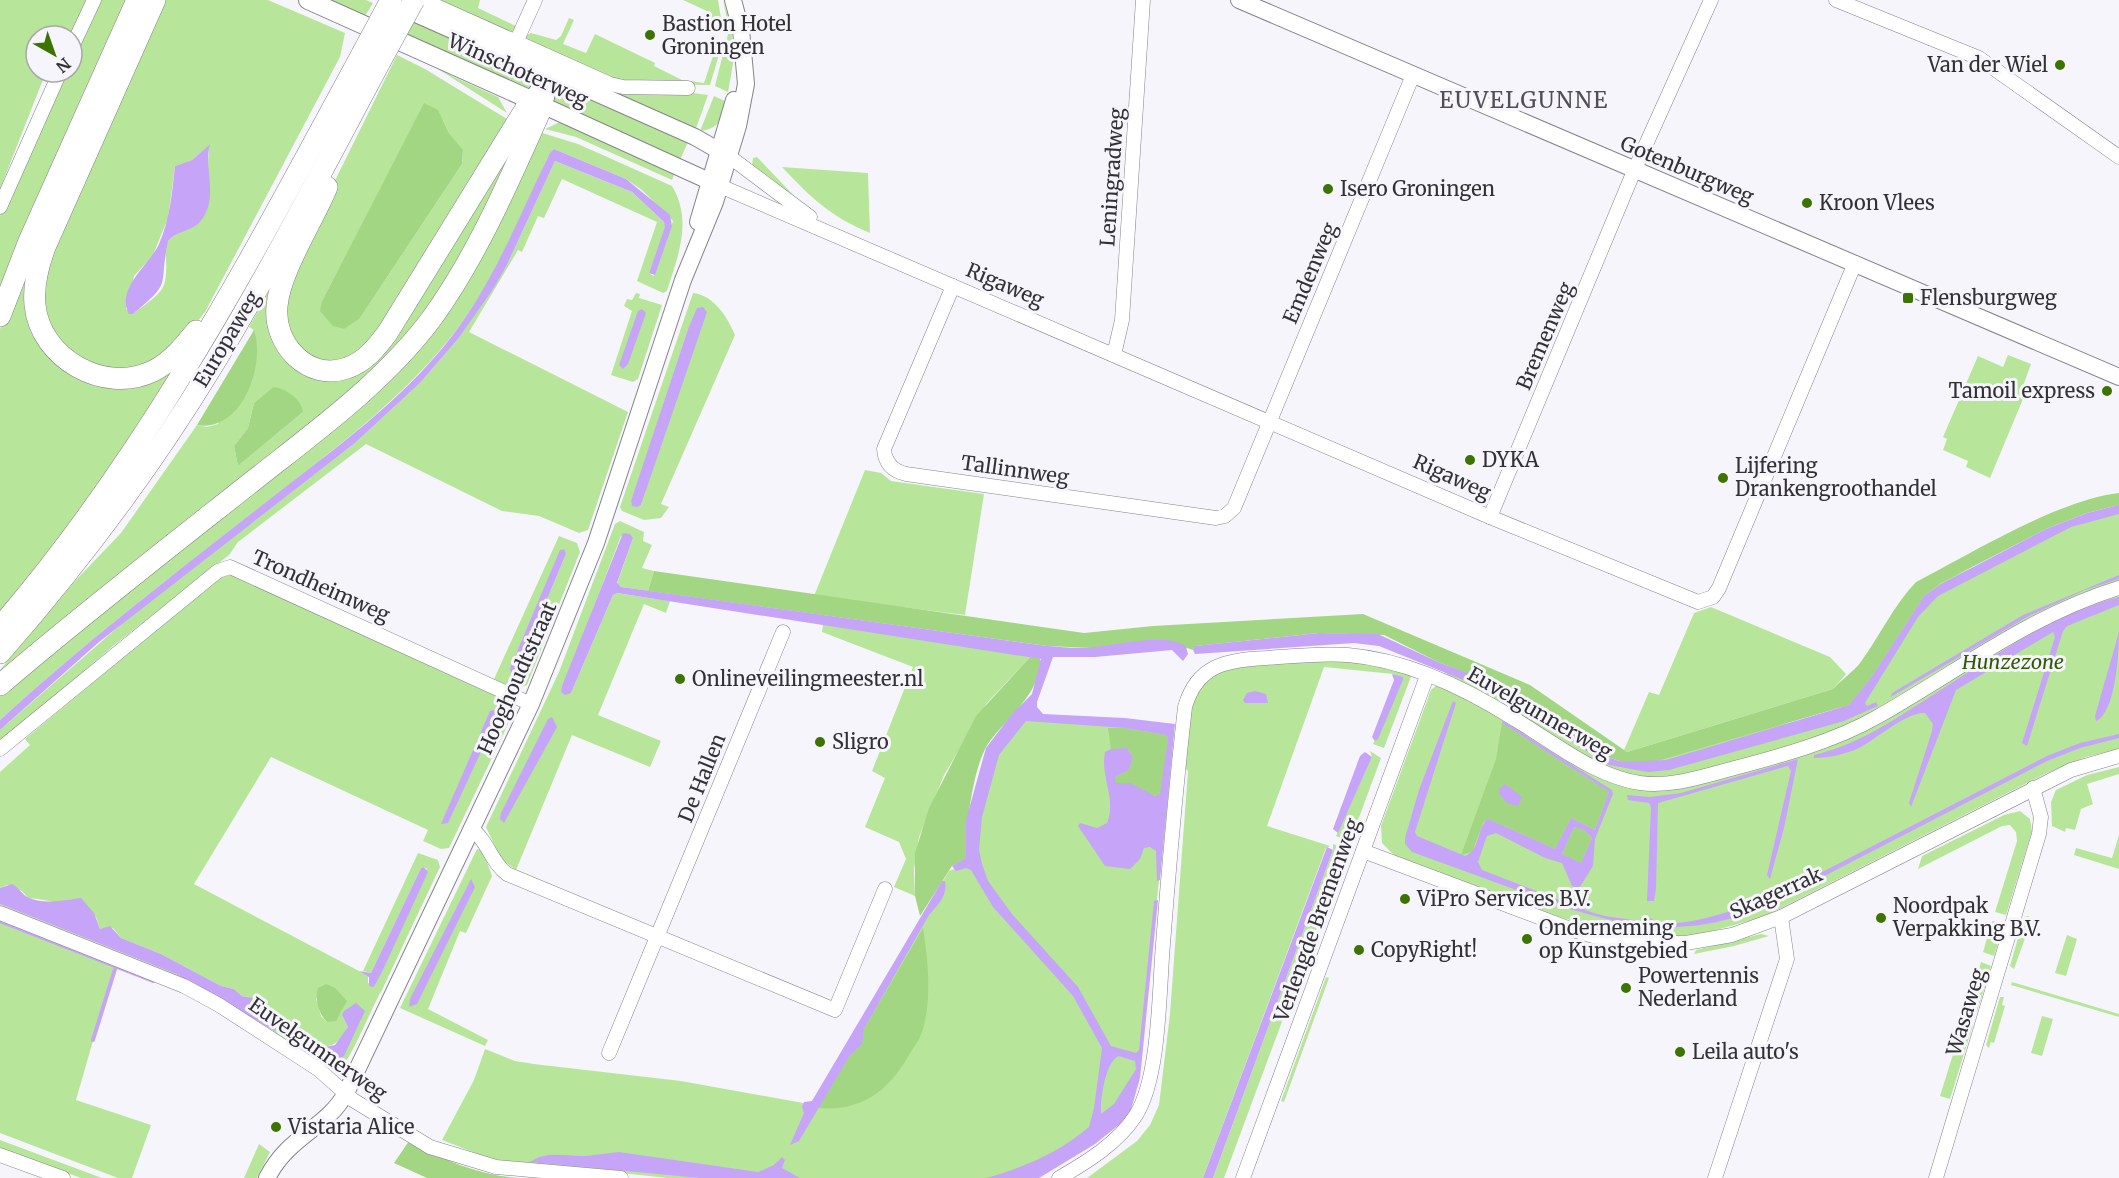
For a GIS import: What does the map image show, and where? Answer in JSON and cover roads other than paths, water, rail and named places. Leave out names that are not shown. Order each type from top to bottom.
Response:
[{"type":"highway","points":[[0,316],[29,241],[137,0]]},
{"type":"highway","points":[[155,0],[45,247],[34,290],[35,308],[42,330],[55,350],[70,365],[91,373],[107,378],[127,379],[153,371],[180,351],[264,235]]},
{"type":"highway","name":"Europaweg","points":[[0,653],[96,535],[157,452],[219,355],[365,91],[371,58],[391,0]]},
{"type":"highway","name":"Europaweg","points":[[0,627],[70,539],[140,443],[371,58],[414,0]]},
{"type":"highway","points":[[365,91],[322,198],[282,284],[277,307],[278,327],[285,345],[307,365],[324,370],[340,370],[356,364],[381,342],[537,102]]},
{"type":"highway","points":[[0,685],[51,641],[339,412],[402,354],[432,318],[468,262],[490,222],[537,102]]},
{"type":"main road","name":"Winschoterweg","points":[[308,0],[537,102]]},
{"type":"main road","name":"Winschoterweg","points":[[386,0],[513,49],[551,73]]},
{"type":"main road","points":[[537,102],[551,73]]},
{"type":"street","points":[[83,24],[94,0]]},
{"type":"street","name":"Winschoterweg","points":[[423,0],[513,49],[610,84],[688,88]]},
{"type":"street","points":[[513,49],[536,0]]},
{"type":"street","name":"Hooghoudtstraat","points":[[267,1178],[284,1151],[334,1110],[346,1093],[531,704],[596,543],[724,154],[743,58],[741,30],[733,0]]},
{"type":"street","name":"Leningradweg","points":[[1114,355],[1122,320],[1143,0]]},
{"type":"street","name":"Gotenburgweg","points":[[1239,0],[2119,377]]},
{"type":"street","points":[[1634,171],[1711,0]]},
{"type":"street","points":[[1836,0],[1979,58],[2119,157]]},
{"type":"street","name":"Winschoterweg","points":[[551,73],[694,137],[724,154]]},
{"type":"street","name":"Emdenweg","points":[[1270,420],[1413,75]]},
{"type":"street","points":[[0,207],[55,84]]},
{"type":"street","name":"Winschoterweg","points":[[537,102],[715,184]]},
{"type":"street","name":"Rigaweg","points":[[724,154],[798,210],[842,237]]},
{"type":"street","name":"Bremenweg","points":[[1490,517],[1634,171]]},
{"type":"street","name":"Rigaweg","points":[[715,184],[1270,420],[1490,517],[1693,601],[1703,602],[1713,597],[1855,263]]},
{"type":"street","name":"Tallinnweg","points":[[953,286],[884,448],[886,460],[897,471],[1216,518],[1225,516],[1234,508],[1270,420]]},
{"type":"street","name":"Trondheimweg","points":[[0,749],[209,578],[218,571],[230,567],[531,704]]},
{"type":"street","name":"Euvelgunnerweg","points":[[1059,1178],[1098,1153],[1124,1130],[1136,1114],[1146,1091],[1157,1018],[1185,707],[1196,681],[1211,669],[1223,664],[1255,658],[1323,654],[1381,660],[1472,694],[1605,773],[1643,783],[1679,783],[1742,766],[1844,733],[1877,717],[1982,652],[2059,611],[2119,588]]},
{"type":"street","name":"De Hallen","points":[[609,1053],[783,632]]},
{"type":"street","name":"Verlengde Bremenweg","points":[[1243,1178],[1427,676]]},
{"type":"street","name":"Skagerrak","points":[[1364,851],[1573,930],[1617,943],[1686,943],[1732,935],[1781,916],[2033,788],[2086,764],[2119,756]]},
{"type":"street","name":"Wasaweg","points":[[1936,1178],[2039,834],[2041,816],[2033,788]]},
{"type":"street","points":[[471,828],[483,839],[495,863],[507,874],[657,939],[835,1010],[885,889]]},
{"type":"street","name":"Euvelgunnerweg","points":[[0,913],[202,995],[289,1050],[346,1093],[410,1136],[456,1157],[496,1167],[621,1178]]},
{"type":"street","points":[[1715,1178],[1787,959],[1781,916]]},
{"type":"street","points":[[0,1158],[63,1178]]},
{"type":"waterway","points":[[0,921],[153,981]]},
{"type":"waterway","points":[[93,1040],[116,966]]},
{"type":"place","name":"Bastion Hotel Groningen","points":[[650,35]]},
{"type":"place","name":"Van der Wiel","points":[[2060,65]]},
{"type":"place","name":"Isero Groningen","points":[[1328,189]]},
{"type":"place","name":"Kroon Vlees","points":[[1807,203]]},
{"type":"place","name":"Flensburgweg","points":[[1908,298]]},
{"type":"place","name":"Tamoil express","points":[[2107,391]]},
{"type":"place","name":"DYKA","points":[[1470,460]]},
{"type":"place","name":"Lijfering Drankengroothandel","points":[[1723,478]]},
{"type":"place","name":"Onlineveilingmeester.nl","points":[[680,679]]},
{"type":"place","name":"Sligro","points":[[820,742]]},
{"type":"place","name":"ViPro Services B.V.","points":[[1405,899]]},
{"type":"place","name":"Noordpak Verpakking B.V.","points":[[1881,918]]},
{"type":"place","name":"Onderneming op Kunstgebied","points":[[1527,939]]},
{"type":"place","name":"CopyRight!","points":[[1359,950]]},
{"type":"place","name":"Powertennis Nederland","points":[[1626,988]]},
{"type":"place","name":"Leila auto's","points":[[1680,1052]]},
{"type":"place","name":"Vistaria Alice","points":[[276,1127]]},
{"type":"district","name":"EUVELGUNNE","points":[[1524,100]]},
{"type":"park label","name":"Hunzezone","points":[[2013,662]]}]
